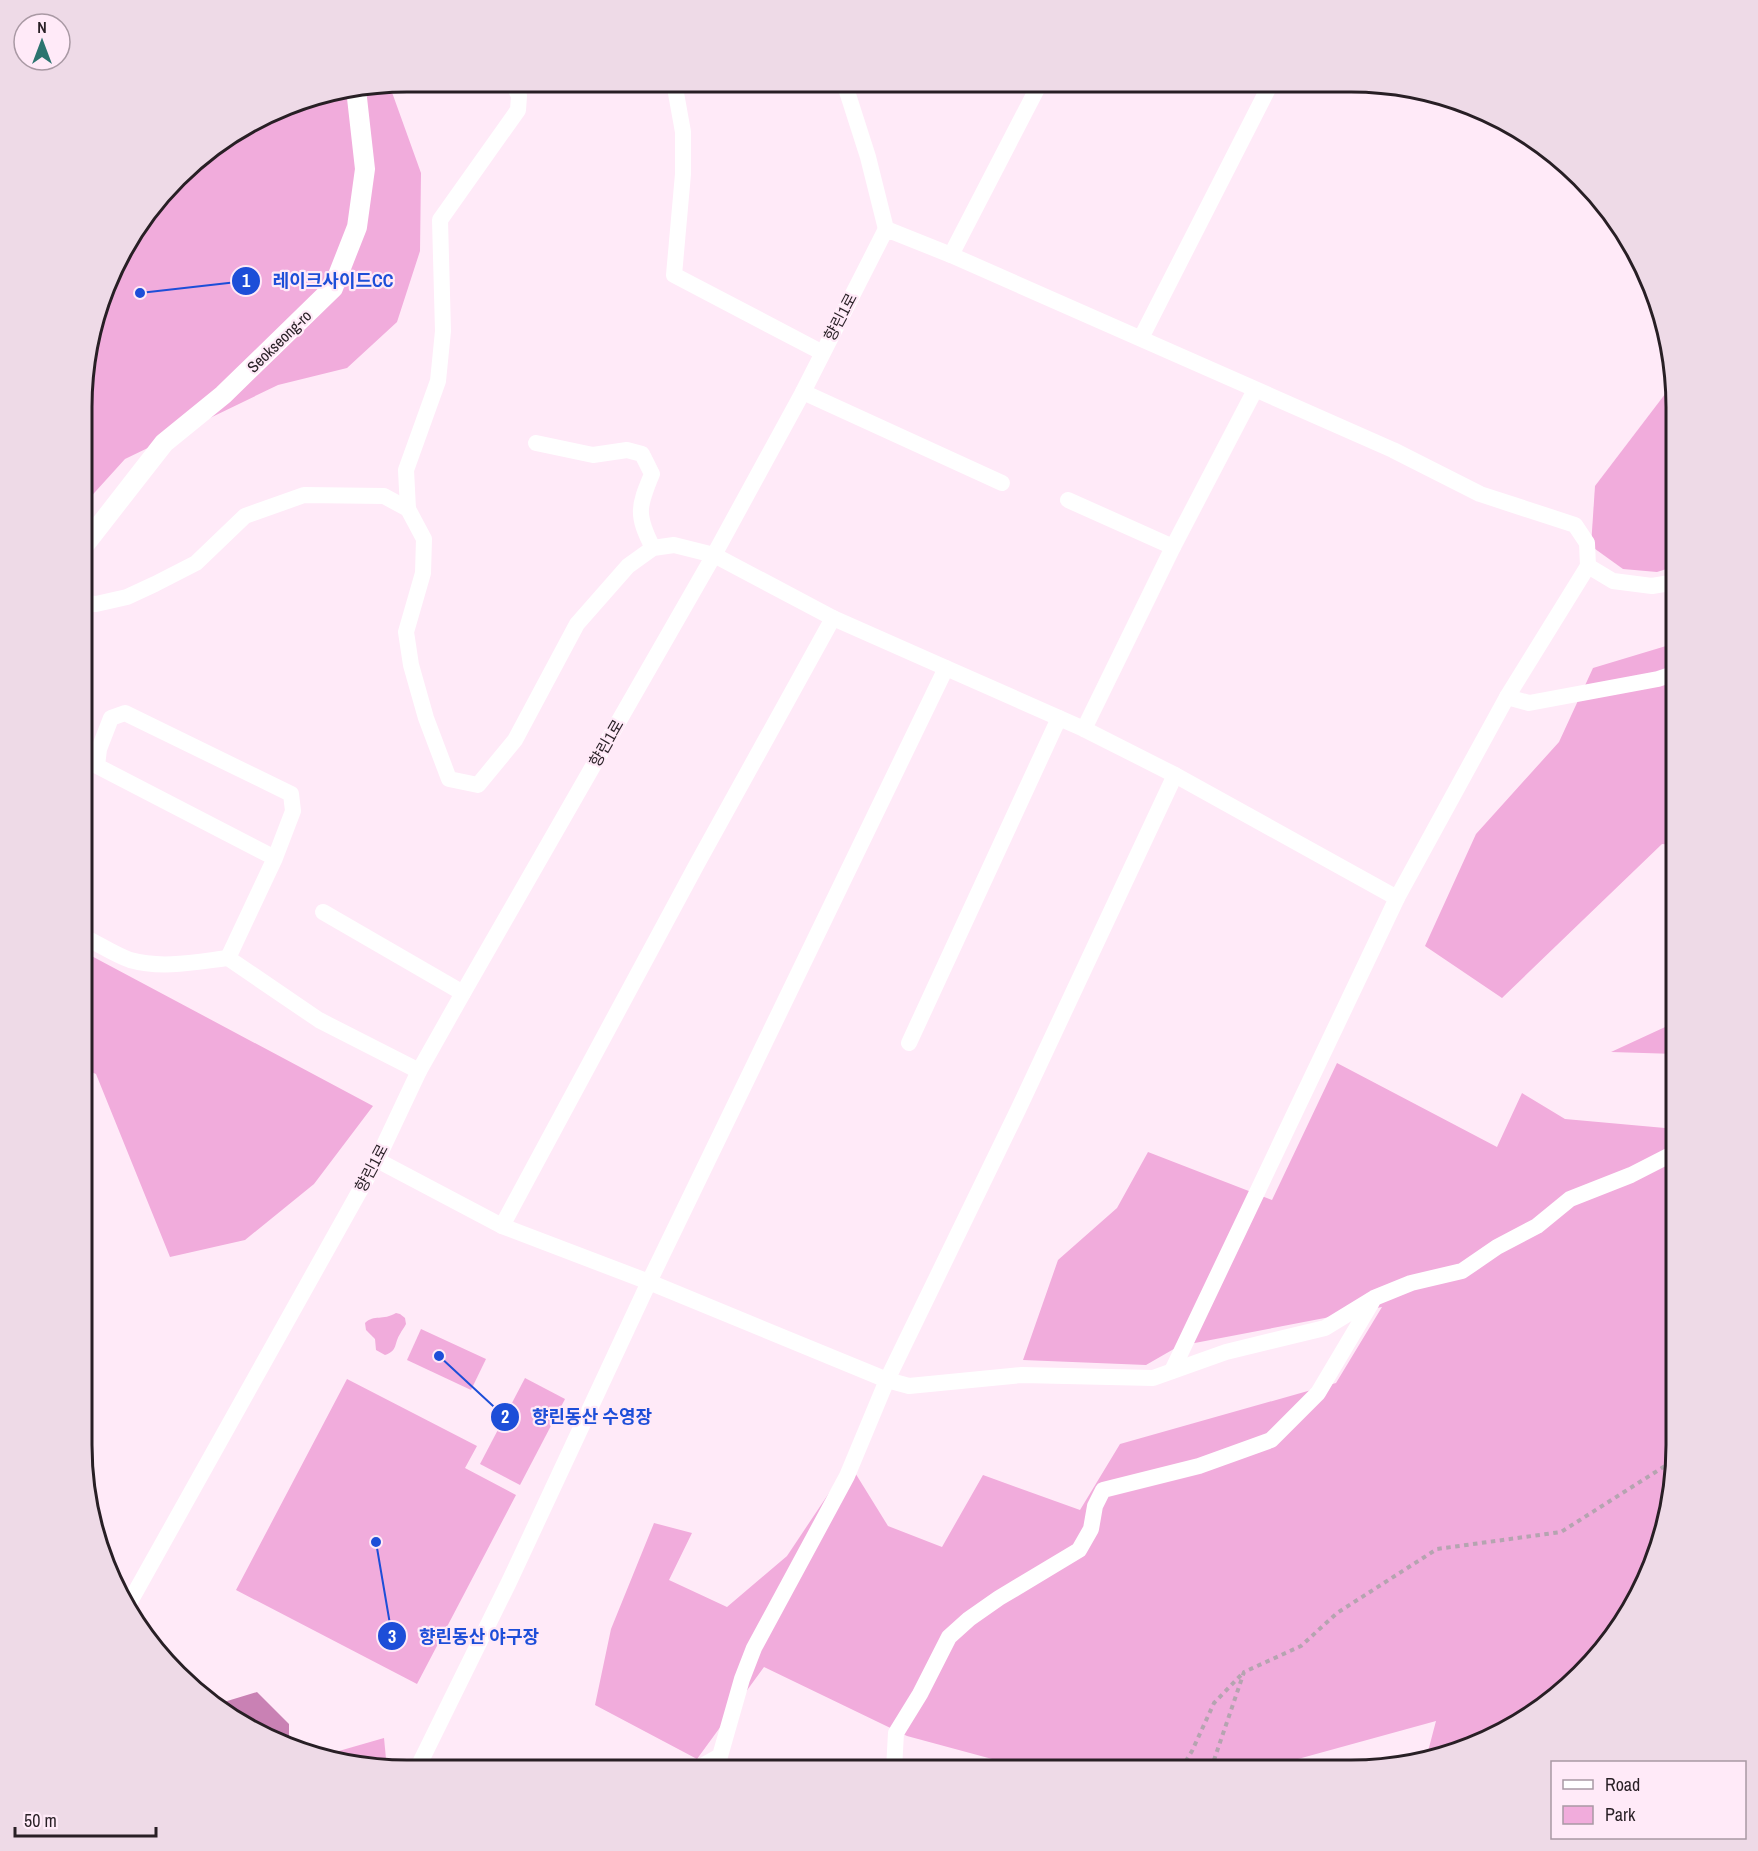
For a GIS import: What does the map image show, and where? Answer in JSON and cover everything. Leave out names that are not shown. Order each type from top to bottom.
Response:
[{"type":"street","points":[[517,92],[518,110],[440,220],[443,331],[438,381],[406,470],[408,509],[424,539],[423,573],[406,632],[411,665],[426,718],[449,779],[478,785],[515,740],[578,624],[628,566],[653,548],[674,545],[714,555],[833,618],[1084,729],[1175,776],[1397,898]]},
{"type":"street","points":[[676,92],[683,132],[683,174],[674,275],[821,352]]},
{"type":"street","points":[[847,92],[868,157],[886,229],[951,255],[1393,450],[1480,494],[1575,525],[1587,543],[1588,566],[1507,697],[1397,898],[1172,1371]]},
{"type":"street","points":[[951,255],[1035,92]]},
{"type":"street","points":[[1141,338],[1266,92]]},
{"type":"street","name":"Seokseong-ro","points":[[92,535],[164,443],[223,395],[333,288],[357,227],[365,169],[357,96]]},
{"type":"street","name":"향린1로","points":[[132,1598],[377,1160],[419,1071],[714,555],[803,392],[821,352],[886,229]]},
{"type":"street","points":[[1084,729],[1173,547],[1255,390]]},
{"type":"street","points":[[803,392],[1002,483]]},
{"type":"street","points":[[536,443],[593,455],[627,450],[642,454],[652,474],[641,500],[639,515],[653,548]]},
{"type":"street","points":[[92,604],[127,597],[165,579],[196,563],[245,516],[304,495],[384,496],[408,509]]},
{"type":"street","points":[[1068,500],[1173,547]]},
{"type":"street","points":[[1588,566],[1613,581],[1652,586],[1666,584]]},
{"type":"street","points":[[502,1226],[697,864],[833,618]]},
{"type":"street","points":[[421,1760],[514,1572],[649,1282],[946,668]]},
{"type":"street","points":[[1507,697],[1529,703],[1666,677]]},
{"type":"street","points":[[228,958],[275,858],[293,811],[291,794],[124,713],[111,718],[99,749],[97,766],[275,858]]},
{"type":"street","points":[[909,1043],[1059,718]]},
{"type":"street","points":[[713,1760],[720,1756],[742,1678],[754,1648],[847,1476],[887,1380],[1018,1110],[1175,776]]},
{"type":"street","points":[[323,912],[463,993]]},
{"type":"street","points":[[92,941],[128,959],[148,964],[228,958],[318,1020],[419,1071]]},
{"type":"street","points":[[377,1160],[502,1226],[649,1282],[887,1380],[909,1386],[1022,1375],[1152,1378],[1226,1352],[1325,1328],[1374,1298],[1411,1282],[1462,1271],[1537,1226],[1570,1199],[1631,1175],[1666,1157]]},
{"type":"street","points":[[894,1760],[896,1733],[920,1694],[949,1637],[969,1619],[999,1598],[1078,1550],[1091,1529],[1095,1506],[1103,1490],[1200,1466],[1271,1440],[1318,1393],[1374,1298]]},
{"type":"path","points":[[1186,1760],[1214,1703],[1244,1672],[1301,1646],[1337,1614],[1437,1549],[1561,1532],[1666,1466]]},
{"type":"path","points":[[1214,1760],[1244,1672]]},
{"type":"green space","points":[[392,92],[421,173],[420,251],[397,322],[347,368],[278,385],[125,459],[92,495],[92,386],[102,325],[115,286],[145,231],[170,199],[199,170],[249,134],[286,115],[325,102],[365,94]]},
{"type":"green space","points":[[1666,393],[1666,569],[1657,572],[1623,569],[1591,546],[1595,486]]},
{"type":"green space","points":[[1666,646],[1666,844],[1662,844],[1502,998],[1425,946],[1476,834],[1559,742],[1593,668]]},
{"type":"green space","points":[[92,956],[373,1106],[314,1184],[245,1240],[170,1257],[96,1074],[92,1072]]},
{"type":"green space","points":[[1666,1027],[1666,1054],[1611,1052]]},
{"type":"green space","points":[[1337,1063],[1497,1147],[1522,1093],[1565,1119],[1666,1128],[1666,1465],[1656,1526],[1643,1565],[1613,1620],[1574,1667],[1527,1706],[1472,1736],[1428,1750],[1436,1721],[1294,1760],[996,1760],[907,1736],[764,1667],[697,1759],[595,1705],[611,1629],[654,1523],[692,1533],[669,1580],[727,1607],[787,1556],[849,1463],[888,1526],[942,1547],[983,1475],[1080,1510],[1120,1444],[1336,1383],[1382,1307],[1179,1346],[1146,1365],[1023,1360],[1058,1260],[1117,1208],[1148,1152],[1272,1200]]},
{"type":"green space","points":[[396,1313],[405,1318],[406,1324],[394,1349],[385,1355],[376,1350],[375,1339],[366,1330],[365,1323],[368,1320]]},
{"type":"green space","points":[[421,1329],[486,1359],[471,1390],[407,1360]]},
{"type":"green space","points":[[525,1378],[565,1399],[520,1485],[480,1464]]},
{"type":"green space","points":[[347,1379],[477,1446],[465,1468],[516,1495],[417,1684],[236,1590]]},
{"type":"green space","points":[[384,1738],[386,1759],[365,1757],[337,1751]]},
{"type":"shaded area","points":[[257,1692],[289,1724],[289,1737],[249,1717],[225,1702]]},
{"type":"place","name":"레이크사이드CC","points":[[140,293]]},
{"type":"place","name":"향린동산 수영장","points":[[439,1356]]},
{"type":"place","name":"향린동산 야구장","points":[[376,1542]]}]
